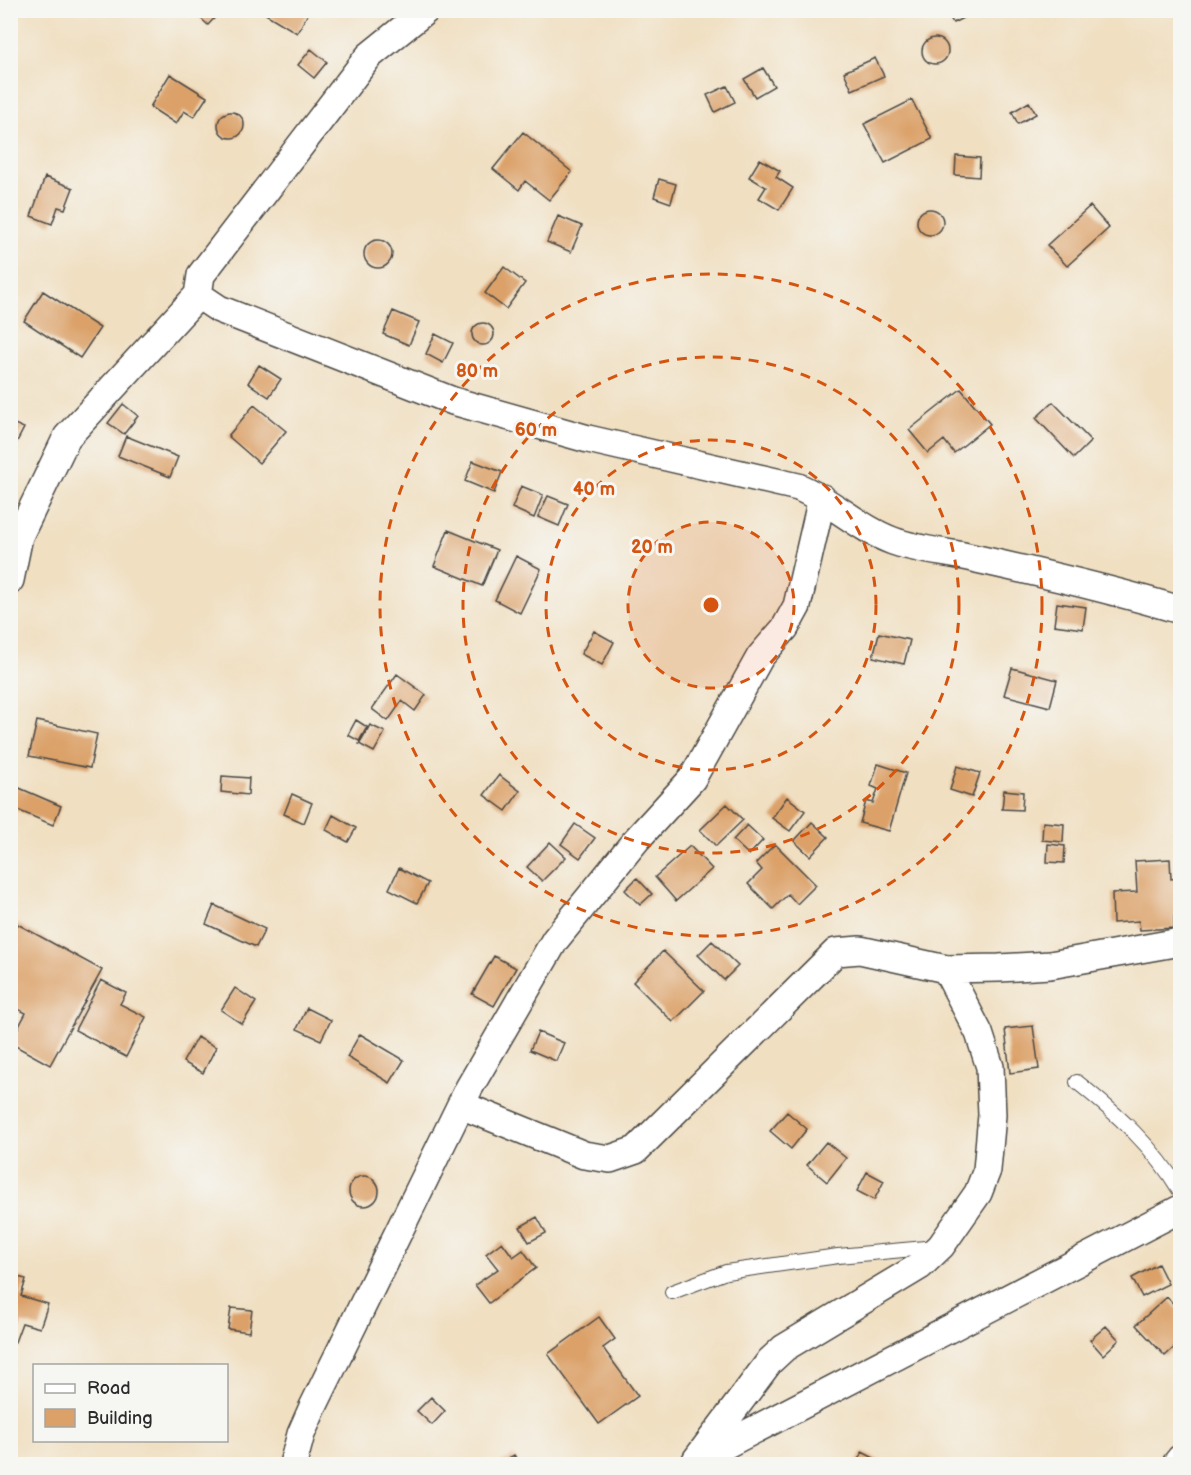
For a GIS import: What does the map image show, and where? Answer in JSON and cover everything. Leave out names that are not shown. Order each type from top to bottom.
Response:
[{"type":"street","points":[[10,580],[15,533],[67,437],[198,295],[201,275],[369,56],[426,10]]},
{"type":"street","points":[[198,295],[219,309],[453,401],[588,439],[798,487],[822,498],[865,528],[912,547],[960,555],[1117,591],[1180,610]]},
{"type":"street","points":[[293,1464],[301,1434],[312,1409],[461,1105],[555,940],[637,839],[692,779],[760,657],[785,628],[797,606],[822,498]]},
{"type":"street","points":[[461,1105],[584,1155],[610,1159],[636,1150],[836,952],[860,950],[946,969],[1050,965],[1180,942]]},
{"type":"street","points":[[692,1462],[753,1380],[784,1348],[920,1266],[941,1246],[981,1185],[987,1170],[992,1115],[990,1067],[979,1033],[946,969]]},
{"type":"street","points":[[692,1462],[1180,1209]]},
{"type":"street","points":[[1176,1464],[1180,1459]]},
{"type":"lane","points":[[1077,1082],[1104,1104],[1162,1160],[1180,1191]]},
{"type":"lane","points":[[672,1292],[726,1272],[838,1256],[941,1246]]},
{"type":"building","points":[[192,10],[222,10],[208,25]]},
{"type":"building","points":[[259,10],[307,10],[309,12],[297,33]]},
{"type":"building","points":[[946,10],[979,10],[953,23]]},
{"type":"building","points":[[935,38],[944,42],[948,51],[944,60],[935,64],[926,60],[922,51],[926,42]]},
{"type":"building","points":[[311,49],[327,62],[314,78],[298,65]]},
{"type":"building","points":[[875,58],[884,76],[852,90],[844,72]]},
{"type":"building","points":[[763,68],[774,86],[755,97],[744,79]]},
{"type":"building","points":[[170,74],[207,97],[194,117],[184,111],[176,124],[150,107]]},
{"type":"building","points":[[727,86],[735,102],[715,112],[707,95]]},
{"type":"building","points":[[912,100],[932,139],[885,163],[864,124]]},
{"type":"building","points":[[1029,102],[1036,114],[1018,124],[1012,112]]},
{"type":"building","points":[[231,112],[240,116],[244,125],[240,134],[231,138],[222,134],[218,125],[222,116]]},
{"type":"building","points":[[523,132],[572,172],[549,200],[525,181],[519,190],[493,169]]},
{"type":"building","points":[[956,156],[980,158],[979,177],[955,175]]},
{"type":"building","points":[[760,159],[780,171],[776,177],[793,188],[779,210],[759,198],[766,187],[749,177]]},
{"type":"building","points":[[45,177],[73,188],[65,209],[58,207],[52,224],[31,216]]},
{"type":"building","points":[[659,179],[676,184],[671,203],[654,197]]},
{"type":"building","points":[[1090,206],[1109,228],[1067,266],[1047,245]]},
{"type":"building","points":[[930,209],[939,213],[943,222],[939,231],[930,235],[921,231],[917,222],[921,213]]},
{"type":"building","points":[[558,216],[582,226],[571,252],[547,242]]},
{"type":"building","points":[[378,240],[388,244],[392,254],[388,264],[378,268],[368,264],[364,254],[368,244]]},
{"type":"building","points":[[504,267],[525,283],[506,309],[485,293]]},
{"type":"building","points":[[43,291],[100,328],[80,358],[24,321]]},
{"type":"building","points":[[393,311],[419,322],[409,345],[383,334]]},
{"type":"building","points":[[483,323],[491,326],[494,334],[491,342],[483,345],[475,342],[472,334],[475,326]]},
{"type":"building","points":[[435,334],[453,343],[443,363],[426,354]]},
{"type":"building","points":[[259,365],[281,379],[269,397],[248,383]]},
{"type":"building","points":[[961,389],[990,424],[954,453],[944,440],[928,453],[909,430]]},
{"type":"building","points":[[1053,402],[1091,441],[1074,458],[1036,418]]},
{"type":"building","points":[[123,404],[138,416],[124,434],[108,423]]},
{"type":"building","points":[[254,405],[286,431],[259,463],[228,436]]},
{"type":"building","points":[[10,422],[24,428],[10,455]]},
{"type":"building","points":[[126,436],[178,457],[170,477],[118,456]]},
{"type":"building","points":[[473,461],[502,472],[494,493],[465,481]]},
{"type":"building","points":[[521,486],[543,495],[534,518],[512,508]]},
{"type":"building","points":[[548,496],[568,504],[559,526],[538,517]]},
{"type":"building","points":[[448,530],[497,550],[482,586],[434,566]]},
{"type":"building","points":[[516,556],[541,569],[520,613],[495,600]]},
{"type":"building","points":[[1057,603],[1086,607],[1083,629],[1054,625]]},
{"type":"building","points":[[594,631],[614,642],[602,665],[581,654]]},
{"type":"building","points":[[879,633],[910,640],[904,664],[873,657]]},
{"type":"building","points":[[1012,668],[1057,680],[1050,707],[1004,695]]},
{"type":"building","points":[[397,674],[426,695],[415,711],[402,701],[388,721],[372,709]]},
{"type":"building","points":[[356,720],[367,727],[359,741],[348,735]]},
{"type":"building","points":[[37,721],[97,734],[90,768],[29,756]]},
{"type":"building","points":[[370,725],[385,732],[374,752],[359,744]]},
{"type":"building","points":[[878,764],[906,773],[889,831],[860,823],[866,801],[873,803],[878,789],[871,786]]},
{"type":"building","points":[[957,766],[980,773],[972,797],[950,790]]},
{"type":"building","points":[[499,775],[520,791],[506,811],[484,795]]},
{"type":"building","points":[[222,776],[249,778],[248,795],[221,792]]},
{"type":"building","points":[[10,784],[61,806],[53,825],[10,807]]},
{"type":"building","points":[[1004,790],[1023,792],[1022,810],[1002,809]]},
{"type":"building","points":[[292,794],[312,803],[304,823],[284,814]]},
{"type":"building","points":[[787,797],[805,811],[790,831],[772,818]]},
{"type":"building","points":[[727,804],[743,820],[716,846],[700,830]]},
{"type":"building","points":[[333,815],[356,828],[348,842],[326,830]]},
{"type":"building","points":[[812,822],[828,837],[810,856],[794,841]]},
{"type":"building","points":[[1043,822],[1064,824],[1063,842],[1042,840]]},
{"type":"building","points":[[575,824],[595,838],[580,858],[561,844]]},
{"type":"building","points":[[747,825],[763,840],[749,855],[733,840]]},
{"type":"building","points":[[550,842],[566,857],[542,881],[527,867]]},
{"type":"building","points":[[775,844],[816,885],[797,904],[788,894],[773,909],[748,884],[762,870],[756,863]]},
{"type":"building","points":[[1048,844],[1065,846],[1064,863],[1047,862]]},
{"type":"building","points":[[690,846],[712,869],[676,901],[655,877]]},
{"type":"building","points":[[1170,859],[1171,879],[1180,878],[1180,916],[1174,916],[1174,928],[1140,930],[1139,921],[1113,923],[1112,893],[1137,892],[1135,861]]},
{"type":"building","points":[[399,868],[428,883],[417,903],[389,889]]},
{"type":"building","points":[[637,878],[652,894],[640,905],[625,890]]},
{"type":"building","points":[[214,905],[265,929],[256,947],[206,924]]},
{"type":"building","points":[[10,920],[102,970],[50,1065],[10,1043],[26,1013],[10,1005]]},
{"type":"building","points":[[712,941],[738,966],[724,980],[698,955]]},
{"type":"building","points":[[663,951],[704,991],[673,1022],[633,982]]},
{"type":"building","points":[[494,956],[516,968],[494,1006],[472,994]]},
{"type":"building","points":[[101,980],[126,993],[120,1004],[146,1017],[126,1057],[75,1030]]},
{"type":"building","points":[[235,988],[256,1002],[242,1024],[221,1010]]},
{"type":"building","points":[[307,1008],[331,1020],[321,1040],[297,1029]]},
{"type":"building","points":[[1033,1026],[1039,1069],[1010,1073],[1005,1029]]},
{"type":"building","points":[[538,1032],[564,1043],[556,1061],[530,1050]]},
{"type":"building","points":[[360,1034],[404,1060],[390,1083],[347,1057]]},
{"type":"building","points":[[197,1037],[216,1047],[203,1073],[183,1062]]},
{"type":"building","points":[[787,1112],[807,1129],[791,1149],[770,1131]]},
{"type":"building","points":[[826,1142],[846,1158],[827,1182],[807,1165]]},
{"type":"building","points":[[867,1172],[884,1181],[874,1200],[857,1191]]},
{"type":"building","points":[[364,1176],[375,1180],[379,1191],[375,1202],[364,1206],[353,1202],[349,1191],[353,1180]]},
{"type":"building","points":[[537,1217],[546,1233],[529,1242],[520,1227]]},
{"type":"building","points":[[502,1242],[513,1257],[523,1250],[536,1268],[489,1303],[475,1285],[498,1269],[486,1254]]},
{"type":"building","points":[[1158,1264],[1168,1284],[1142,1297],[1132,1278]]},
{"type":"building","points":[[10,1275],[26,1279],[21,1296],[48,1304],[40,1328],[22,1323],[15,1342],[10,1341]]},
{"type":"building","points":[[1167,1297],[1180,1311],[1180,1342],[1165,1356],[1136,1325]]},
{"type":"building","points":[[231,1308],[252,1310],[249,1332],[228,1329]]},
{"type":"building","points":[[599,1317],[615,1339],[603,1348],[638,1396],[599,1424],[548,1354]]},
{"type":"building","points":[[1106,1326],[1119,1340],[1103,1355],[1090,1340]]},
{"type":"building","points":[[431,1397],[445,1411],[432,1425],[417,1411]]},
{"type":"building","points":[[862,1452],[880,1461],[878,1464],[856,1464]]},
{"type":"building","points":[[514,1455],[520,1464],[498,1464]]}]
